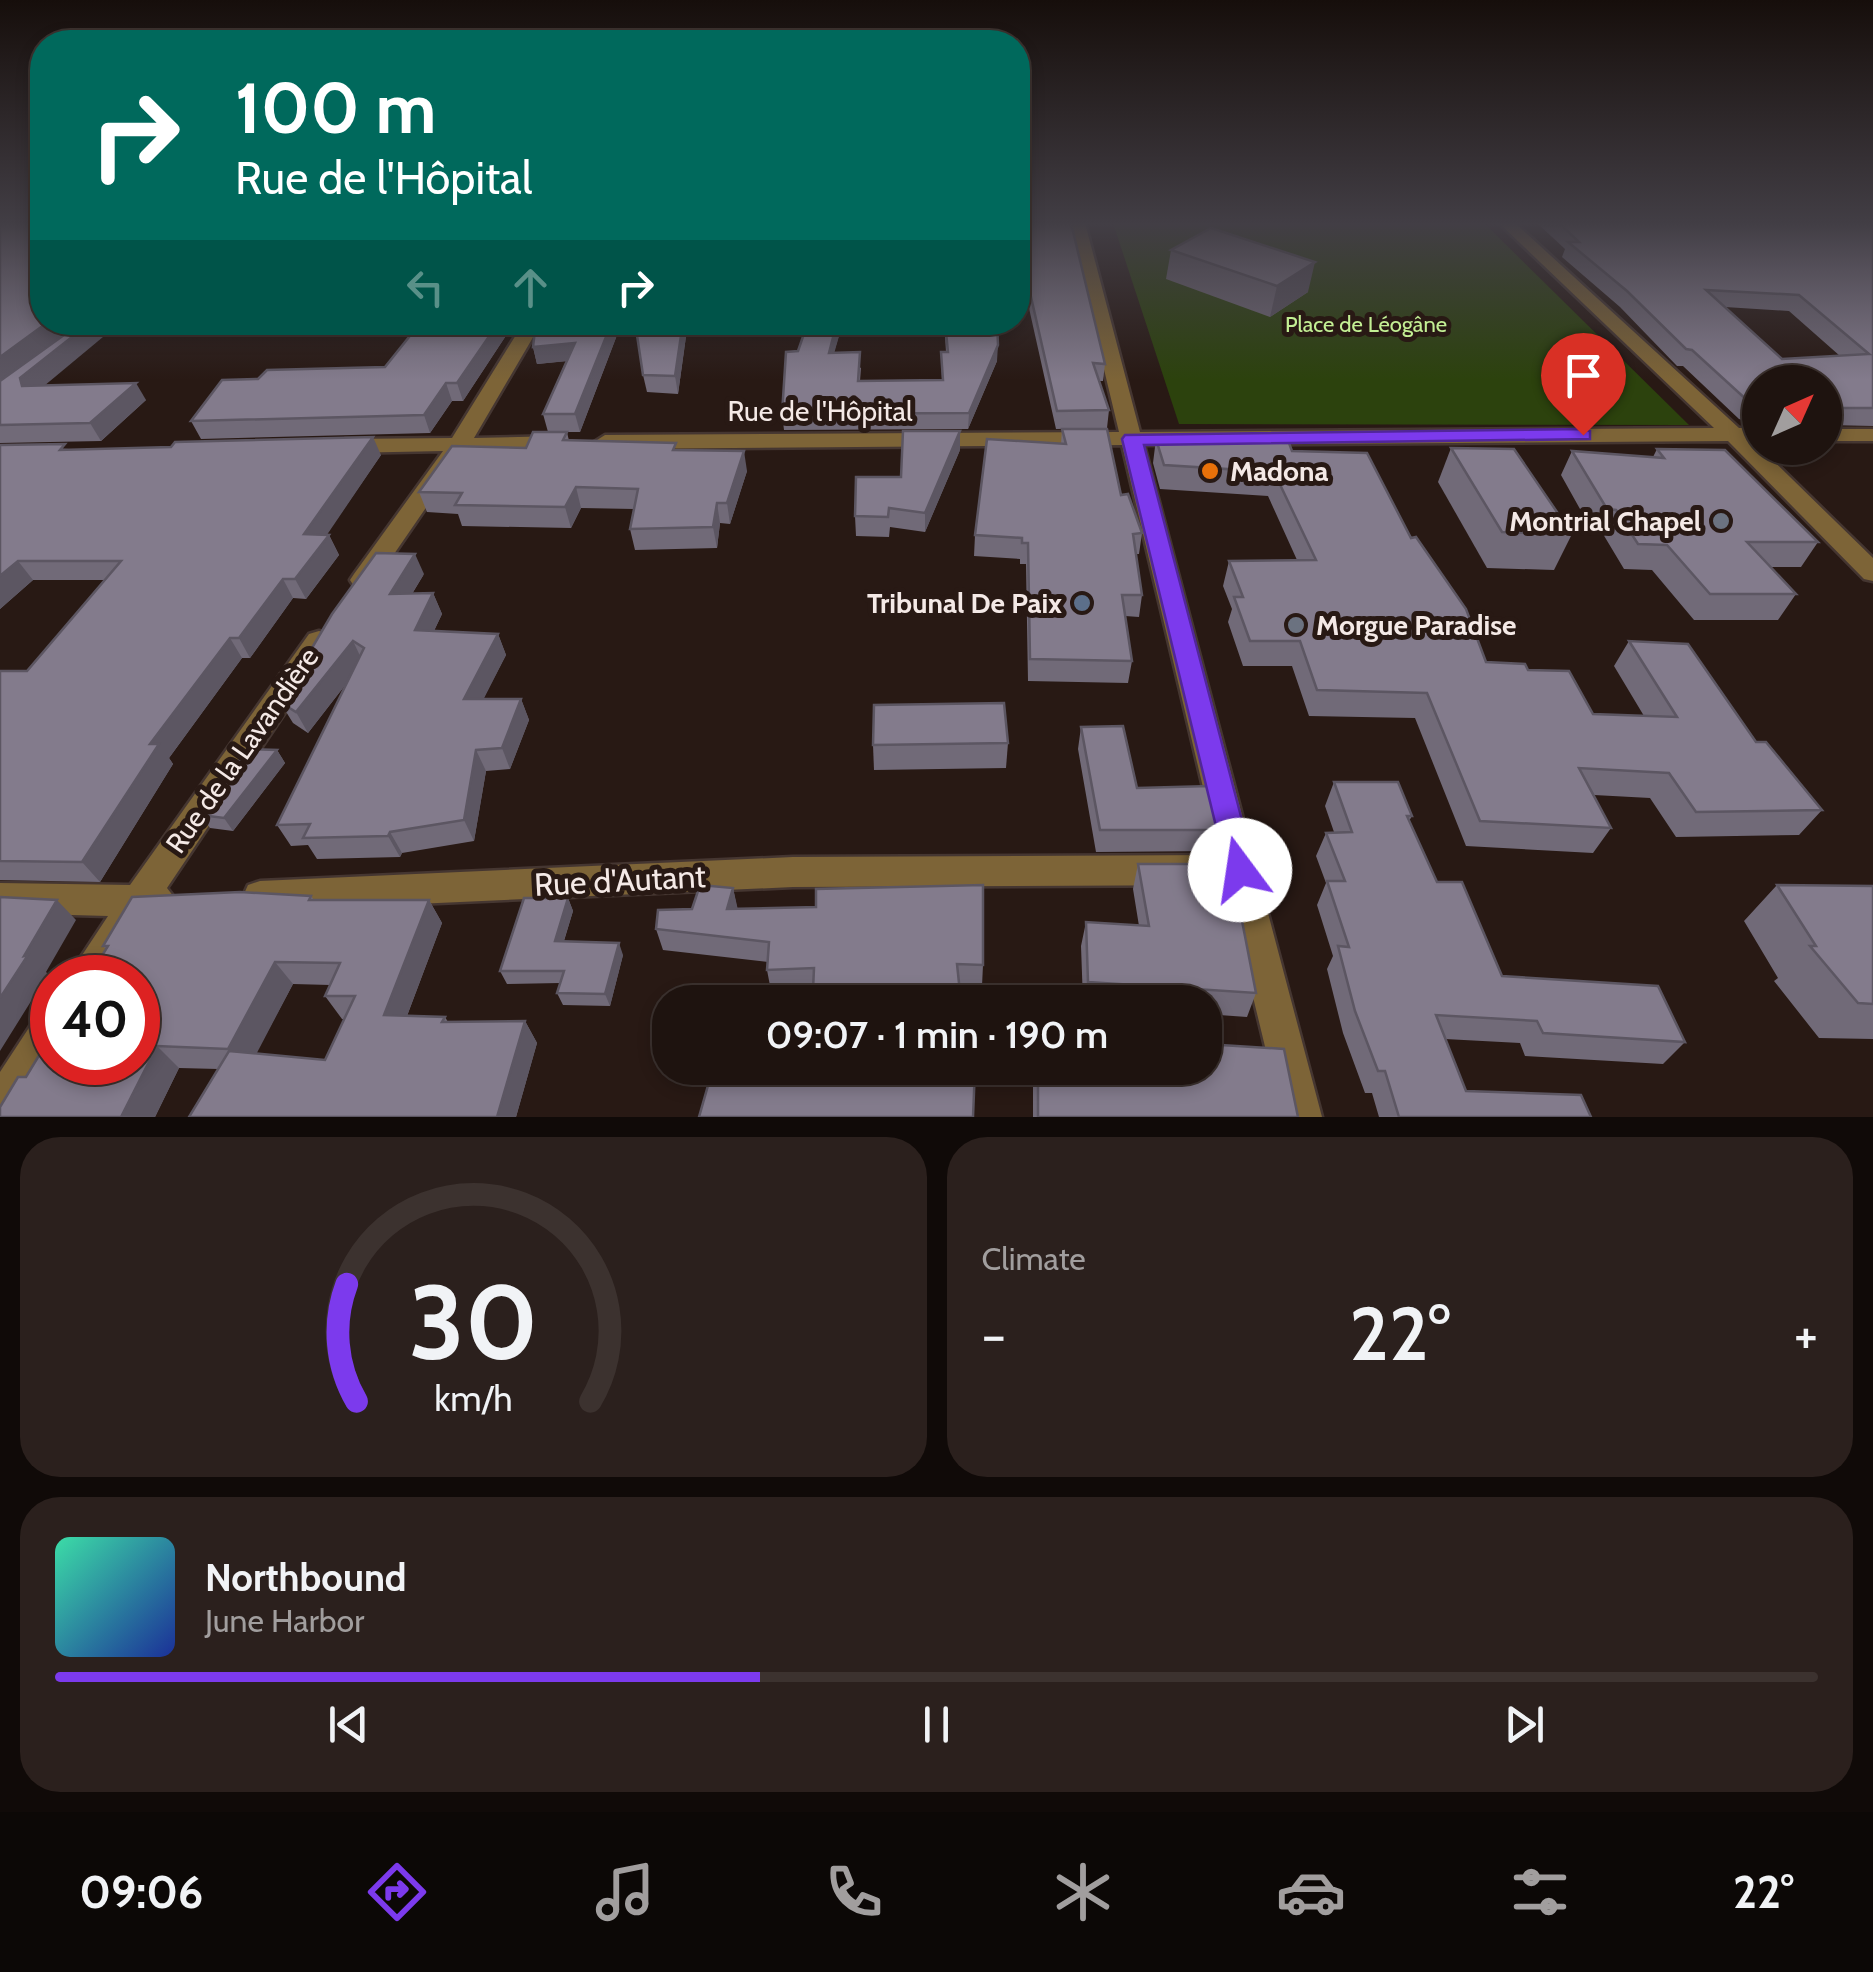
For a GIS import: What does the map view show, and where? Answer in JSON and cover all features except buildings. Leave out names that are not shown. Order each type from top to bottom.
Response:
[{"type":"street","points":[[1090,275],[1302,1117]]},
{"type":"street","points":[[1561,275],[1732,434],[1873,573]]},
{"type":"street","name":"Rue de la Lavandière","points":[[100,955],[460,443],[525,335]]},
{"type":"street","name":"Rue de l'Hôpital","points":[[320,446],[1742,434]]},
{"type":"street","points":[[1842,434],[1873,435]]},
{"type":"street","name":"Rue d'Autant","points":[[234,898],[792,872],[1240,870]]},
{"type":"street","points":[[0,898],[134,902],[194,899]]},
{"type":"street","points":[[0,1108],[30,1061]]},
{"type":"green space","name":"Place de Léogâne","points":[[1130,275],[1537,275],[1689,425],[1179,424]]},
{"type":"place","name":"Madona","points":[[1210,471]]},
{"type":"place","name":"Montrial Chapel","points":[[1721,521]]},
{"type":"place","name":"Tribunal De Paix","points":[[1082,603]]},
{"type":"place","name":"Morgue Paradise","points":[[1296,625]]},
{"type":"route","points":[[1240,870],[1132,439],[1583,435]]}]
